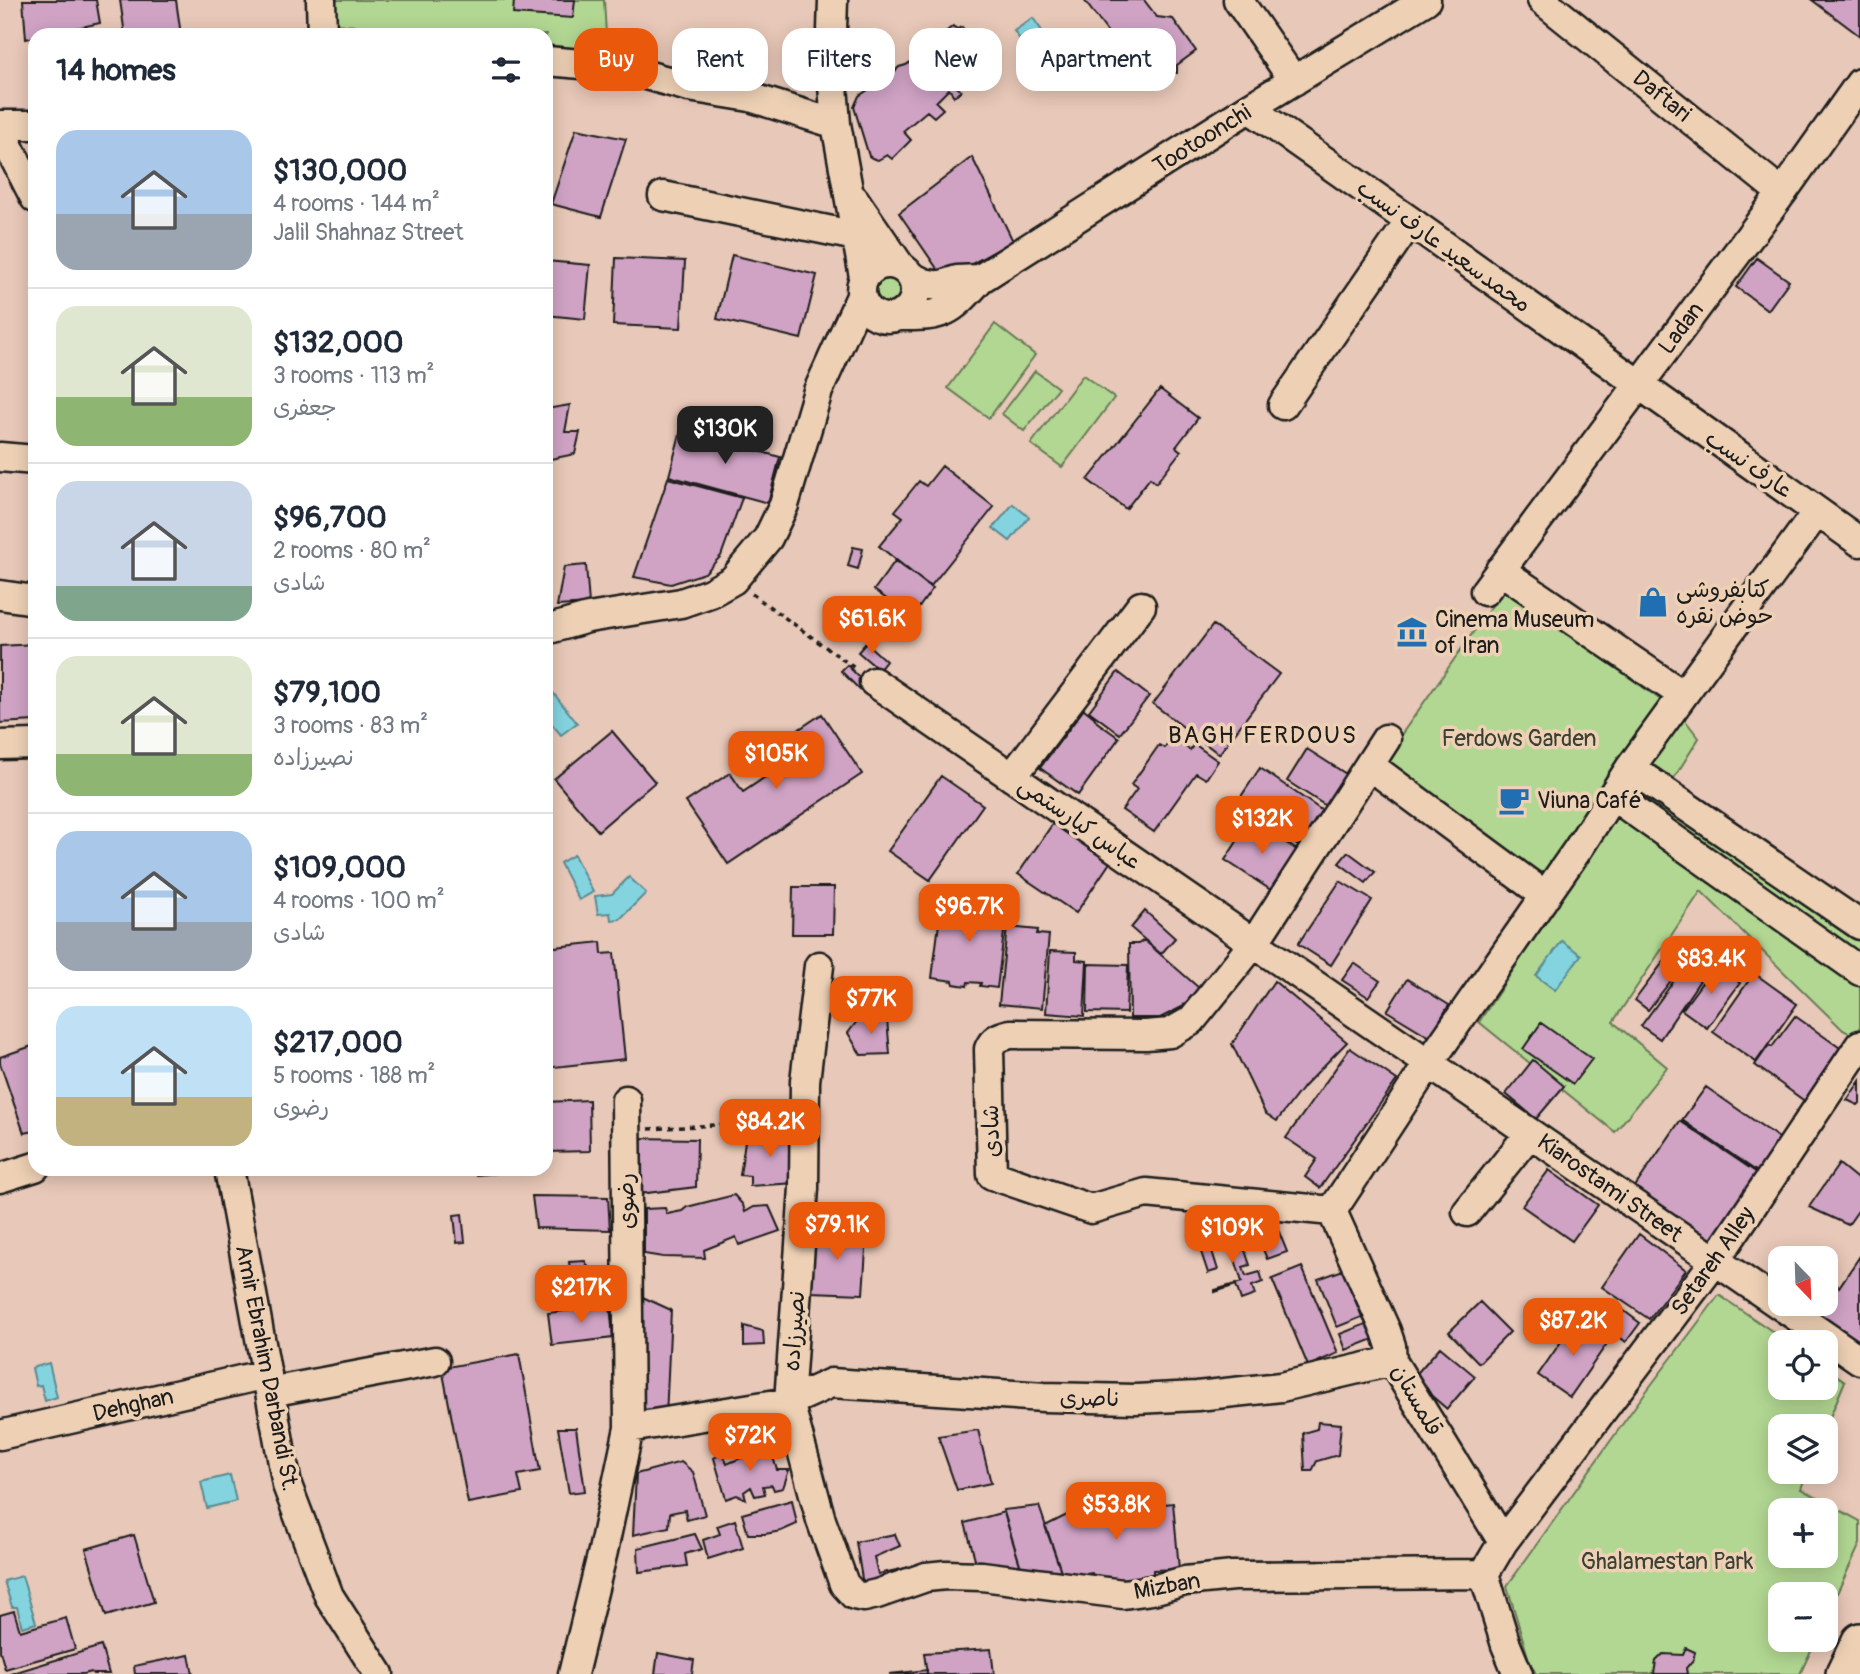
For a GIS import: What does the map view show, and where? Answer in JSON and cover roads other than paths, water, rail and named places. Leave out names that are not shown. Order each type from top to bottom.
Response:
[{"type":"main road","points":[[1844,1674],[1860,1641]]},
{"type":"street","points":[[321,0],[321,28]]},
{"type":"street","points":[[833,0],[831,60],[836,124],[868,310],[882,317],[928,317],[947,311],[963,299],[980,279]]},
{"type":"street","points":[[1238,0],[1294,81]]},
{"type":"street","name":"Daftari","points":[[1542,0],[1783,192]]},
{"type":"street","name":"Tootoonchi","points":[[980,279],[1412,4]]},
{"type":"street","points":[[553,62],[617,67],[689,87],[750,97],[836,124]]},
{"type":"street","name":"Ladan","points":[[1690,687],[1492,580],[1783,192],[1860,83]]},
{"type":"street","name":"محمدسعید عارف نسب","points":[[1250,108],[1638,385]]},
{"type":"street","points":[[28,125],[0,127],[28,184]]},
{"type":"street","points":[[829,365],[894,317],[907,311],[915,295],[915,286],[847,189]]},
{"type":"street","points":[[663,196],[856,236]]},
{"type":"street","points":[[1283,405],[1410,221]]},
{"type":"street","points":[[553,628],[588,618],[681,603],[710,593],[733,580],[768,538],[784,505],[818,391],[869,270],[884,263],[924,283],[938,286],[957,280],[980,279]]},
{"type":"street","name":"عارف نسب","points":[[1638,385],[1860,542]]},
{"type":"street","points":[[0,457],[28,459]]},
{"type":"street","points":[[1332,1212],[1429,1063],[1546,896],[1630,768],[1817,512]]},
{"type":"street","points":[[0,595],[28,599]]},
{"type":"street","points":[[1012,777],[1141,606]]},
{"type":"street","name":"عباس کیارستمی","points":[[874,682],[1429,1063]]},
{"type":"street","points":[[1254,943],[1386,739]]},
{"type":"street","points":[[0,745],[28,744]]},
{"type":"street","points":[[1369,765],[1546,896]]},
{"type":"street","points":[[1630,768],[1860,925]]},
{"type":"street","points":[[1613,796],[1860,971]]},
{"type":"street","name":"شادی","points":[[1254,943],[1191,1021],[1170,1032],[1146,1035],[1010,1034],[992,1041],[989,1049],[992,1175],[1091,1209],[1146,1193],[1332,1212]]},
{"type":"street","name":"نصیرزاده","points":[[789,1402],[804,1188],[805,1081],[819,966]]},
{"type":"street","name":"Setareh Alley","points":[[1484,1574],[1503,1542],[1715,1261],[1860,1045]]},
{"type":"street","name":"Kiarostami Street","points":[[1429,1063],[1860,1360]]},
{"type":"street","name":"رضوى","points":[[573,1674],[629,1428],[625,1100]]},
{"type":"street","points":[[1467,1212],[1530,1133]]},
{"type":"street","points":[[0,1178],[28,1169]]},
{"type":"street","name":"Amir Ebrahim Darbandi St.","points":[[230,1176],[287,1485],[329,1596],[379,1674]]},
{"type":"street","name":"قلمستان","points":[[1332,1212],[1386,1331],[1392,1361],[1503,1542]]},
{"type":"street","name":"Dehghan","points":[[0,1435],[268,1383],[435,1361]]},
{"type":"street","name":"ناصری","points":[[629,1428],[789,1402],[831,1383],[1044,1397],[1136,1399],[1280,1387],[1392,1361]]},
{"type":"street","name":"Mizban","points":[[789,1402],[821,1520],[844,1584],[854,1595],[877,1594],[926,1577],[946,1575],[982,1576],[1123,1594],[1185,1581],[1233,1576],[1484,1574]]},
{"type":"street","points":[[1484,1574],[1518,1674]]},
{"type":"water","points":[[1033,18],[1040,28],[1018,28]]},
{"type":"water","points":[[1013,504],[1029,517],[1010,541],[993,528]]},
{"type":"water","points":[[553,693],[577,723],[561,735],[553,725]]},
{"type":"water","points":[[574,855],[593,892],[579,900],[560,863]]},
{"type":"water","points":[[629,877],[646,893],[620,919],[611,920],[610,913],[598,914],[595,896],[612,894]]},
{"type":"water","points":[[1562,941],[1581,955],[1555,990],[1536,976]]},
{"type":"water","points":[[49,1363],[57,1397],[45,1401],[41,1385],[36,1386],[32,1368]]},
{"type":"water","points":[[230,1475],[236,1501],[207,1508],[201,1482]]},
{"type":"water","points":[[22,1576],[36,1623],[22,1627],[17,1607],[12,1607],[4,1581]]},
{"type":"place","name":"کتابفروشی حوض نقره","points":[[1653,602]]},
{"type":"place","name":"Cinema Museum of Iran","points":[[1412,632]]},
{"type":"place","name":"Viuna Café","points":[[1514,800]]},
{"type":"district","name":"BAGH FERDOUS","points":[[1263,735]]},
{"type":"park label","name":"Ferdows Garden","points":[[1519,738]]},
{"type":"park label","name":"Ghalamestan Park","points":[[1667,1561]]}]
